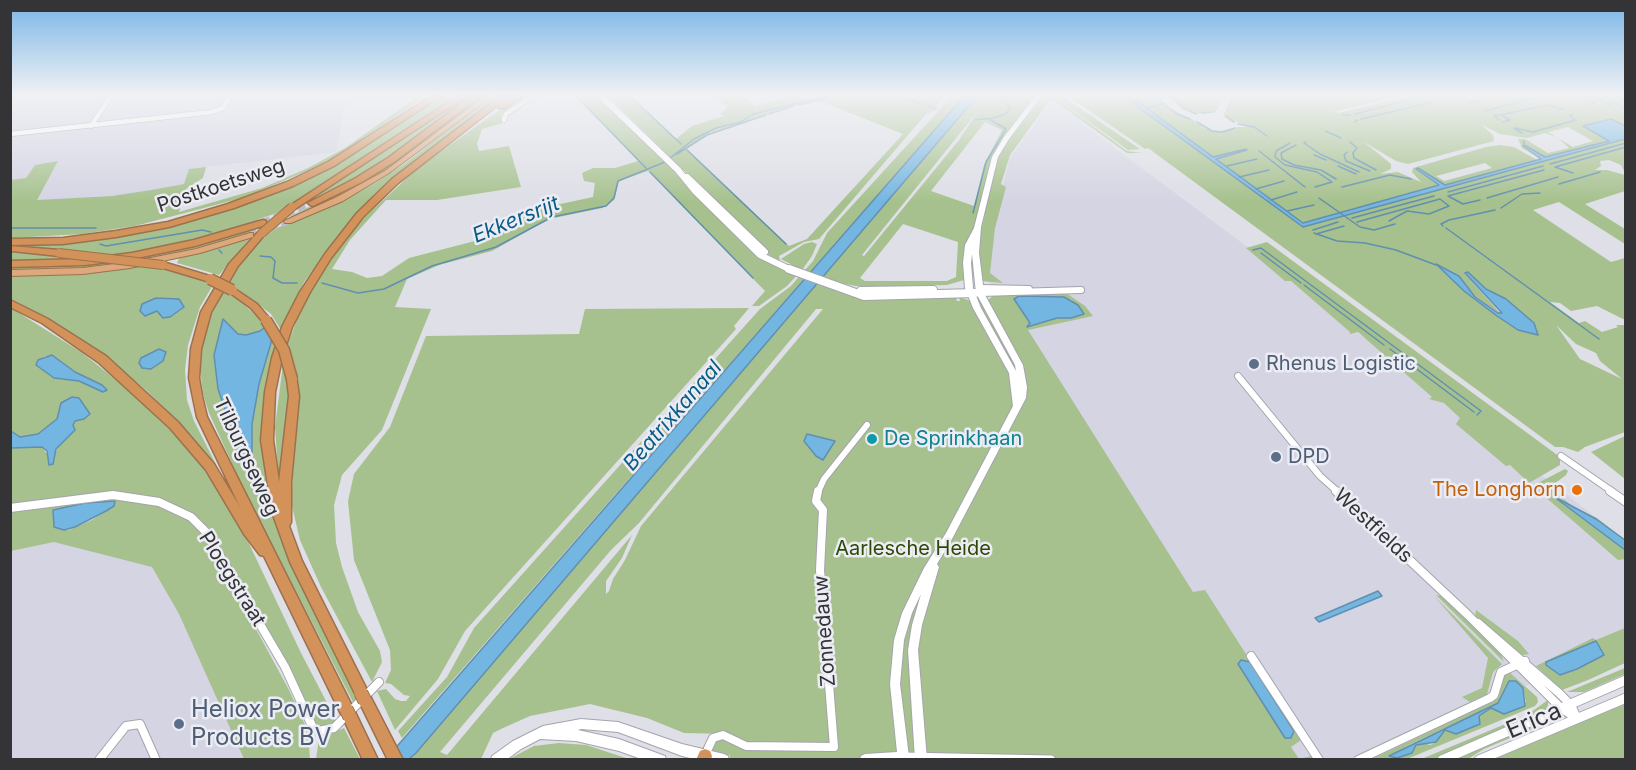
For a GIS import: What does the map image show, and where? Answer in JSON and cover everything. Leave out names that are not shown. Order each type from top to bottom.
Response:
[{"type":"highway","name":"Postkoetsweg","points":[[10,243],[72,240],[116,234],[169,224],[231,206],[290,184],[331,164],[384,130]]},
{"type":"highway","name":"Tilburgseweg","points":[[370,757],[202,417],[194,378],[196,348],[210,304],[234,264],[262,228],[411,130]]},
{"type":"highway","points":[[312,203],[359,180],[391,160],[431,130]]},
{"type":"highway","points":[[288,222],[340,199],[387,172],[444,130]]},
{"type":"highway","name":"Tilburgseweg","points":[[396,759],[308,589],[284,531],[272,484],[267,440],[270,392],[287,327],[312,280],[360,215],[395,181],[463,130]]},
{"type":"highway","points":[[447,143],[466,130]]},
{"type":"highway","points":[[10,264],[64,263],[132,256],[262,228]]},
{"type":"highway","points":[[10,273],[64,272],[130,265],[197,251],[250,235]]},
{"type":"highway","points":[[10,248],[163,265],[210,279],[232,290],[254,306],[266,320],[284,350],[292,379],[294,396],[285,482],[284,531]]},
{"type":"highway","points":[[10,303],[45,321],[102,359],[174,425],[210,467],[248,530],[275,565]]},
{"type":"main road","points":[[865,759],[903,758],[895,684],[898,649],[913,597],[1017,406],[1023,387],[1022,374],[975,290],[967,264],[969,245],[978,227],[995,157],[1014,130]]},
{"type":"main road","points":[[921,759],[913,650],[921,606],[936,558]]},
{"type":"main road","points":[[496,759],[517,745],[541,734],[565,726],[598,724],[618,728],[704,758],[724,759]]},
{"type":"main road","points":[[541,734],[576,735],[619,745],[662,759]]},
{"type":"street","points":[[10,134],[51,130]]},
{"type":"street","points":[[635,130],[658,150]]},
{"type":"street","points":[[639,130],[695,191],[760,255],[795,272],[873,297],[975,290],[1081,290]]},
{"type":"street","name":"Westfields","points":[[1238,376],[1320,476],[1516,663],[1567,707]]},
{"type":"street","name":"Zonnedauw","points":[[704,758],[713,738],[723,735],[746,746],[834,747],[820,570],[823,510],[816,501],[824,479],[867,425]]},
{"type":"street","points":[[1562,456],[1626,502]]},
{"type":"street","name":"Ploegstraat","points":[[10,508],[113,495],[159,502],[191,517],[206,532],[285,667],[313,728],[320,732],[330,730],[379,682]]},
{"type":"street","name":"Westfields","points":[[1468,615],[1526,662],[1576,718]]},
{"type":"street","points":[[1251,656],[1319,759]]},
{"type":"street","points":[[1358,759],[1490,699],[1494,695],[1501,672],[1516,663],[1526,662]]},
{"type":"street","name":"Erica","points":[[1442,759],[1626,680]]},
{"type":"street","name":"Erica","points":[[1479,759],[1626,698]]},
{"type":"street","points":[[99,759],[126,726],[140,724],[156,759]]},
{"type":"street","points":[[903,758],[1052,759]]},
{"type":"shaded area","points":[[10,130],[341,130],[336,152],[189,169],[184,184],[123,195],[32,201],[11,200]]},
{"type":"shaded area","points":[[1031,130],[1091,130],[1246,246],[1625,540],[1625,639],[1371,759],[1292,759],[996,301],[988,278],[992,227],[1010,158]]},
{"type":"shaded area","points":[[54,540],[158,560],[247,759],[11,759],[10,549]]},
{"type":"green space","points":[[371,130],[376,130],[327,162],[246,197],[135,226],[82,234],[11,238],[11,180],[26,178],[35,165],[58,161],[37,200],[112,196],[184,184],[189,169],[206,167],[203,178],[186,189],[179,212],[262,188],[308,168],[345,148]]},
{"type":"green space","points":[[388,130],[403,130],[277,213],[259,219],[256,223],[195,241],[129,254],[68,261],[11,262],[10,249],[69,258],[75,252],[13,244],[40,244],[193,219],[334,165]]},
{"type":"green space","points":[[416,130],[429,130],[354,181],[313,198]]},
{"type":"green space","points":[[436,130],[442,130],[400,162],[367,183],[289,220],[291,216],[382,170]]},
{"type":"green space","points":[[448,130],[458,130],[392,180],[355,214],[304,282],[281,330],[271,314],[227,281],[254,246],[275,229],[370,186],[404,164]]},
{"type":"green space","points":[[471,130],[482,130],[477,144],[479,151],[509,146],[521,187],[437,200],[386,200],[350,240],[332,269],[352,272],[367,278],[382,276],[409,258],[479,240],[542,208],[593,197],[595,183],[584,181],[582,173],[593,168],[615,168],[638,161],[608,130],[633,130],[654,151],[661,148],[643,130],[666,130],[676,139],[687,130],[720,130],[710,133],[686,148],[789,246],[807,239],[903,134],[893,130],[912,130],[819,239],[804,242],[779,256],[780,261],[788,266],[769,255],[688,174],[683,170],[675,173],[765,260],[797,275],[787,286],[759,306],[752,306],[765,291],[648,171],[619,181],[614,200],[602,208],[549,219],[492,251],[439,265],[407,279],[395,307],[431,309],[382,430],[342,475],[334,505],[336,543],[342,567],[358,612],[380,651],[382,662],[372,682],[321,587],[300,540],[291,502],[299,391],[296,370],[288,344],[302,306],[317,280],[345,240],[366,216],[420,166]]},
{"type":"green space","points":[[921,130],[935,130],[402,738],[398,731],[447,677],[474,628],[760,309],[791,286],[813,261],[827,233]]},
{"type":"green space","name":"Aarlesche Heide","points":[[948,130],[963,130],[862,255],[864,256],[966,130],[979,130],[931,191],[974,206],[984,165],[1002,130],[1010,130],[993,157],[975,226],[964,254],[964,280],[947,285],[862,287],[828,281],[829,287],[841,291],[956,297],[957,301],[960,301],[959,297],[971,301],[988,300],[994,295],[1066,293],[1085,306],[1093,316],[1028,330],[1193,592],[1205,590],[1301,740],[1291,747],[1299,759],[729,759],[730,755],[717,754],[711,749],[714,742],[726,734],[684,733],[647,718],[590,704],[530,716],[493,733],[481,759],[412,760],[411,757]],"holes":[[[903,224],[958,242],[956,277],[947,281],[865,281],[860,278]],[[1056,296],[1072,300],[1073,318],[1057,318],[1027,327],[1030,323],[1017,297]],[[816,309],[823,309],[641,526],[609,591],[606,594],[606,581],[622,558],[632,535],[447,755],[440,752],[611,550],[639,523]]]},
{"type":"green space","points":[[1015,130],[1028,130],[1010,155],[1001,184],[1006,187],[995,228],[990,273],[1003,283],[981,281],[978,246],[996,161]]},
{"type":"green space","points":[[1095,130],[1099,130],[1127,151],[1142,153],[1127,153]]},
{"type":"green space","points":[[1100,130],[1112,130],[1140,149],[1128,150]]},
{"type":"green space","points":[[1117,130],[1170,130],[1303,227],[1333,215],[1303,223],[1177,130],[1217,132],[1234,130],[1232,132],[1234,130],[1487,130],[1493,135],[1494,141],[1408,164],[1396,161],[1364,142],[1391,164],[1391,169],[1380,174],[1398,172],[1421,182],[1412,172],[1413,168],[1486,147],[1500,145],[1514,147],[1537,160],[1445,185],[1417,169],[1440,185],[1430,190],[1343,212],[1347,215],[1625,139],[1625,173],[1621,165],[1609,160],[1600,161],[1601,166],[1595,170],[1607,170],[1625,175],[1625,191],[1585,204],[1625,229],[1625,244],[1559,202],[1533,210],[1611,262],[1625,258],[1625,320],[1597,306],[1571,311],[1560,303],[1550,302],[1579,323],[1585,321],[1602,332],[1618,327],[1616,325],[1625,325],[1625,432],[1585,447],[1578,452],[1555,447],[1148,148],[1145,149]],"holes":[[[1485,163],[1492,168],[1444,181],[1436,176]],[[1437,264],[1459,275],[1475,297],[1501,314],[1465,274],[1468,273],[1480,285],[1495,293],[1511,325],[1464,291]],[[1556,325],[1576,344],[1596,353],[1600,361],[1622,379],[1580,359]]]},
{"type":"green space","points":[[1492,130],[1556,130],[1548,132],[1556,137],[1545,133],[1527,138],[1500,134]]},
{"type":"green space","points":[[1573,130],[1591,130],[1610,141],[1545,157],[1524,146],[1541,159],[1522,148],[1518,139],[1525,139],[1548,153],[1569,148],[1558,138],[1573,147],[1593,141]]},
{"type":"green space","points":[[252,230],[249,235],[157,258],[82,269],[11,272],[11,267],[84,265],[145,256]]},
{"type":"green space","points":[[251,237],[219,275],[177,263],[180,256]]},
{"type":"green space","points":[[812,242],[817,244],[802,270],[781,259],[804,244]]},
{"type":"green space","points":[[1267,242],[1560,457],[1560,465],[1529,483],[1510,465],[1506,466],[1456,424],[1460,418],[1444,403],[1429,399],[1432,397],[1358,332],[1350,334],[1291,281],[1285,281],[1246,248]]},
{"type":"green space","points":[[146,264],[198,278],[213,285],[200,307],[188,345],[185,370],[187,400],[194,421],[227,486],[177,421],[146,390],[91,346],[50,319],[11,299],[10,275]]},
{"type":"green space","points":[[222,290],[237,298],[260,319],[276,347],[264,406],[262,450],[267,485],[277,529],[288,558],[357,698],[353,702],[244,490],[209,413],[203,394],[200,367],[201,344],[213,306]]},
{"type":"green space","points":[[11,308],[81,352],[115,379],[164,420],[200,462],[244,533],[301,653],[337,722],[318,728],[313,722],[192,516],[184,509],[143,496],[11,507],[11,448],[42,447],[50,458],[53,457],[62,440],[75,430],[73,425],[75,420],[80,419],[72,397],[61,403],[57,419],[38,434],[19,437],[11,431]],"holes":[[[52,355],[103,392],[79,381],[58,379],[43,357]]]},
{"type":"green space","points":[[749,308],[734,326],[736,329],[465,631],[438,679],[395,730],[377,691],[386,689],[395,699],[401,701],[406,701],[410,696],[404,695],[391,684],[385,683],[391,670],[390,650],[354,560],[348,501],[354,474],[390,427],[426,336],[579,334],[585,309]]},
{"type":"green space","points":[[283,364],[290,391],[282,488],[278,471],[275,427]]},
{"type":"green space","points":[[1625,436],[1625,479],[1591,452]]},
{"type":"green space","points":[[1565,469],[1568,471],[1566,475],[1550,487],[1573,507],[1597,518],[1625,540],[1596,519],[1579,512],[1559,497],[1554,497],[1625,550],[1625,559],[1618,560],[1535,488],[1530,487]]},
{"type":"green space","points":[[116,498],[157,504],[188,519],[204,533],[289,690],[308,731],[310,759],[244,759],[179,614],[152,567],[54,542],[11,551],[10,510]],"holes":[[[111,501],[114,506],[92,520],[69,530],[54,527],[53,510],[85,503]]]},
{"type":"green space","points":[[1436,595],[1442,596],[1499,650],[1504,662]]},
{"type":"green space","points":[[1434,596],[1502,664],[1493,672],[1487,694],[1470,702],[1462,697],[1482,688],[1488,658]]},
{"type":"green space","points":[[1476,610],[1518,641],[1529,654],[1523,655],[1514,651],[1475,617]]},
{"type":"green space","points":[[1625,628],[1625,663],[1588,680],[1562,690],[1536,666],[1593,638],[1596,640]]},
{"type":"green space","points":[[1625,668],[1625,674],[1584,692],[1567,692]]},
{"type":"green space","points":[[1509,672],[1537,697],[1538,702],[1535,706],[1407,759],[1370,760],[1494,701],[1499,695],[1503,675]],"holes":[[[1516,681],[1523,688],[1526,702],[1499,712],[1491,708],[1479,716],[1480,724],[1456,734],[1445,730],[1436,742],[1430,745],[1422,742],[1415,746],[1412,753],[1390,757],[1407,746],[1498,703]]]},
{"type":"green space","points":[[1548,700],[1548,710],[1522,724],[1436,759],[1419,760],[1527,715]]},
{"type":"green space","points":[[1625,701],[1625,759],[1483,760]]},
{"type":"green space","points":[[1552,716],[1555,719],[1484,749],[1468,759],[1450,760]]},
{"type":"green space","points":[[344,728],[360,759],[316,759],[319,739]]},
{"type":"green space","points":[[559,743],[586,745],[629,759],[507,760],[534,746]]},
{"type":"water","points":[[935,130],[948,130],[416,753],[409,759],[385,760]]},
{"type":"water","points":[[1169,130],[1176,130],[1213,157],[1246,149],[1216,159],[1303,223],[1439,185],[1416,169],[1418,168],[1445,185],[1541,159],[1523,146],[1545,157],[1609,141],[1590,130],[1625,130],[1625,139],[1303,227]]},
{"type":"water","points":[[1436,264],[1459,276],[1475,297],[1498,313],[1502,313],[1465,273],[1468,272],[1486,289],[1506,299],[1534,323],[1538,335],[1518,330],[1497,316],[1464,291]]},
{"type":"water","points":[[1019,296],[1064,297],[1078,305],[1084,314],[1071,318],[1057,318],[1027,327],[1030,323],[1014,299]]},
{"type":"water","points":[[156,298],[179,299],[184,307],[170,317],[163,318],[157,311],[145,316],[140,311],[142,304]]},
{"type":"water","points":[[223,319],[238,334],[246,335],[260,331],[272,322],[271,343],[259,384],[252,424],[252,455],[257,485],[237,445],[218,389],[214,355]]},
{"type":"water","points":[[159,349],[166,352],[163,361],[151,369],[142,368],[139,363],[141,358]]},
{"type":"water","points":[[52,355],[75,372],[102,385],[107,390],[103,392],[79,381],[54,378],[36,365],[38,360]]},
{"type":"water","points":[[72,397],[79,398],[90,414],[84,419],[75,421],[73,425],[75,430],[56,449],[53,464],[49,465],[47,451],[42,447],[11,448],[11,431],[20,437],[38,434],[57,419],[61,403]]},
{"type":"water","points":[[807,434],[835,441],[823,460],[816,456],[804,441]]},
{"type":"water","points":[[1553,496],[1596,519],[1625,540],[1625,550]]},
{"type":"water","points":[[115,501],[114,506],[75,527],[64,530],[54,527],[53,510],[85,503]]},
{"type":"water","points":[[1378,591],[1382,596],[1319,622],[1315,618]]},
{"type":"water","points":[[1596,641],[1604,655],[1577,669],[1560,675],[1546,665],[1546,662]]},
{"type":"water","points":[[1241,660],[1250,662],[1294,731],[1291,738],[1285,738],[1238,664]]},
{"type":"water","points":[[1509,681],[1516,681],[1523,688],[1525,706],[1504,714],[1491,708],[1479,716],[1480,724],[1456,734],[1445,730],[1436,742],[1416,745],[1412,753],[1397,758],[1389,756],[1498,703]]},
{"type":"waterway","points":[[609,130],[646,168]]},
{"type":"waterway","points":[[666,130],[681,144]]},
{"type":"waterway","name":"Ekkersrijt","points":[[669,159],[694,139],[712,130]]},
{"type":"waterway","name":"Ekkersrijt","points":[[677,154],[707,135],[722,130]]},
{"type":"waterway","points":[[973,213],[986,162],[1005,130]]},
{"type":"waterway","points":[[1210,130],[1223,132],[1229,130]]},
{"type":"waterway","points":[[1258,130],[1267,136]]},
{"type":"waterway","points":[[1517,130],[1522,133]]},
{"type":"waterway","points":[[1523,130],[1533,132],[1540,130]]},
{"type":"waterway","points":[[1325,131],[1341,138]]},
{"type":"waterway","points":[[1524,141],[1524,146]]},
{"type":"waterway","points":[[1306,142],[1304,143],[1320,154],[1359,172]]},
{"type":"waterway","points":[[1350,142],[1357,148],[1353,153],[1354,158],[1376,170]]},
{"type":"waterway","points":[[1290,143],[1276,151],[1275,157],[1285,165],[1317,172],[1332,182],[1315,187]]},
{"type":"waterway","points":[[1550,164],[1626,143]]},
{"type":"waterway","points":[[1296,145],[1281,153],[1282,159],[1294,165],[1321,170],[1336,179]]},
{"type":"waterway","points":[[1573,173],[1555,167],[1626,147]]},
{"type":"waterway","points":[[687,150],[786,244]]},
{"type":"waterway","points":[[1259,151],[1305,187]]},
{"type":"waterway","points":[[1347,152],[1344,155],[1346,161],[1370,171]]},
{"type":"waterway","points":[[1314,155],[1326,160]]},
{"type":"waterway","points":[[1227,166],[1257,159]]},
{"type":"waterway","name":"Ekkersrijt","points":[[322,283],[358,293],[384,289],[432,266],[496,247],[552,217],[606,206],[614,198],[618,181],[665,162]]},
{"type":"waterway","points":[[1338,166],[1356,174]]},
{"type":"waterway","points":[[1448,192],[1543,166]]},
{"type":"waterway","points":[[1239,177],[1269,170]]},
{"type":"waterway","points":[[1480,200],[1463,204],[1448,196],[1544,170]]},
{"type":"waterway","points":[[650,172],[753,278]]},
{"type":"waterway","points":[[1559,184],[1600,172]]},
{"type":"waterway","points":[[1342,187],[1390,175],[1411,179]]},
{"type":"waterway","points":[[1487,198],[1558,177]]},
{"type":"waterway","points":[[1256,189],[1284,181]]},
{"type":"waterway","points":[[1271,200],[1297,192]]},
{"type":"waterway","points":[[1501,208],[1522,194],[1540,193]]},
{"type":"waterway","points":[[1352,218],[1434,196]]},
{"type":"waterway","points":[[1319,198],[1360,227],[1374,230],[1395,224]]},
{"type":"waterway","points":[[1357,222],[1440,199],[1449,206],[1429,214],[1407,211],[1389,221]]},
{"type":"waterway","points":[[1287,211],[1314,205]]},
{"type":"waterway","points":[[1443,226],[1441,224],[1449,220],[1495,210]]},
{"type":"waterway","points":[[1313,230],[1338,222]]},
{"type":"waterway","points":[[1316,234],[1344,226]]},
{"type":"waterway","name":"Ekkersrijt","points":[[10,228],[96,228]]},
{"type":"waterway","points":[[1446,228],[1599,339]]},
{"type":"waterway","name":"Ekkersrijt","points":[[100,244],[106,246],[202,230],[211,232]]},
{"type":"waterway","points":[[1316,234],[1337,241],[1365,243],[1396,250],[1436,265]]},
{"type":"waterway","points":[[1253,250],[1261,248],[1481,411],[1477,415]]},
{"type":"waterway","name":"Ekkersrijt","points":[[219,250],[222,253]]},
{"type":"waterway","points":[[1261,253],[1301,283]]},
{"type":"waterway","name":"Ekkersrijt","points":[[260,256],[271,257],[275,261],[273,278],[282,283],[297,283]]},
{"type":"waterway","points":[[1304,285],[1384,345]]},
{"type":"waterway","points":[[1390,349],[1404,360]]},
{"type":"waterway","points":[[1404,360],[1409,358]]},
{"type":"waterway","points":[[1396,363],[1404,360]]},
{"type":"waterway","points":[[1404,360],[1474,412]]},
{"type":"tunnel","points":[[263,223],[312,203]]},
{"type":"tunnel","points":[[250,235],[288,221]]},
{"type":"place","name":"Rhenus Logistic","points":[[1254,364]]},
{"type":"place","name":"De Sprinkhaan","points":[[872,439]]},
{"type":"place","name":"DPD","points":[[1276,457]]},
{"type":"place","name":"The Longhorn","points":[[1577,490]]},
{"type":"place","name":"Heliox Power Products BV","points":[[179,724]]},
{"type":"water label","name":"Beatrixkanaal","points":[[673,416]]}]
